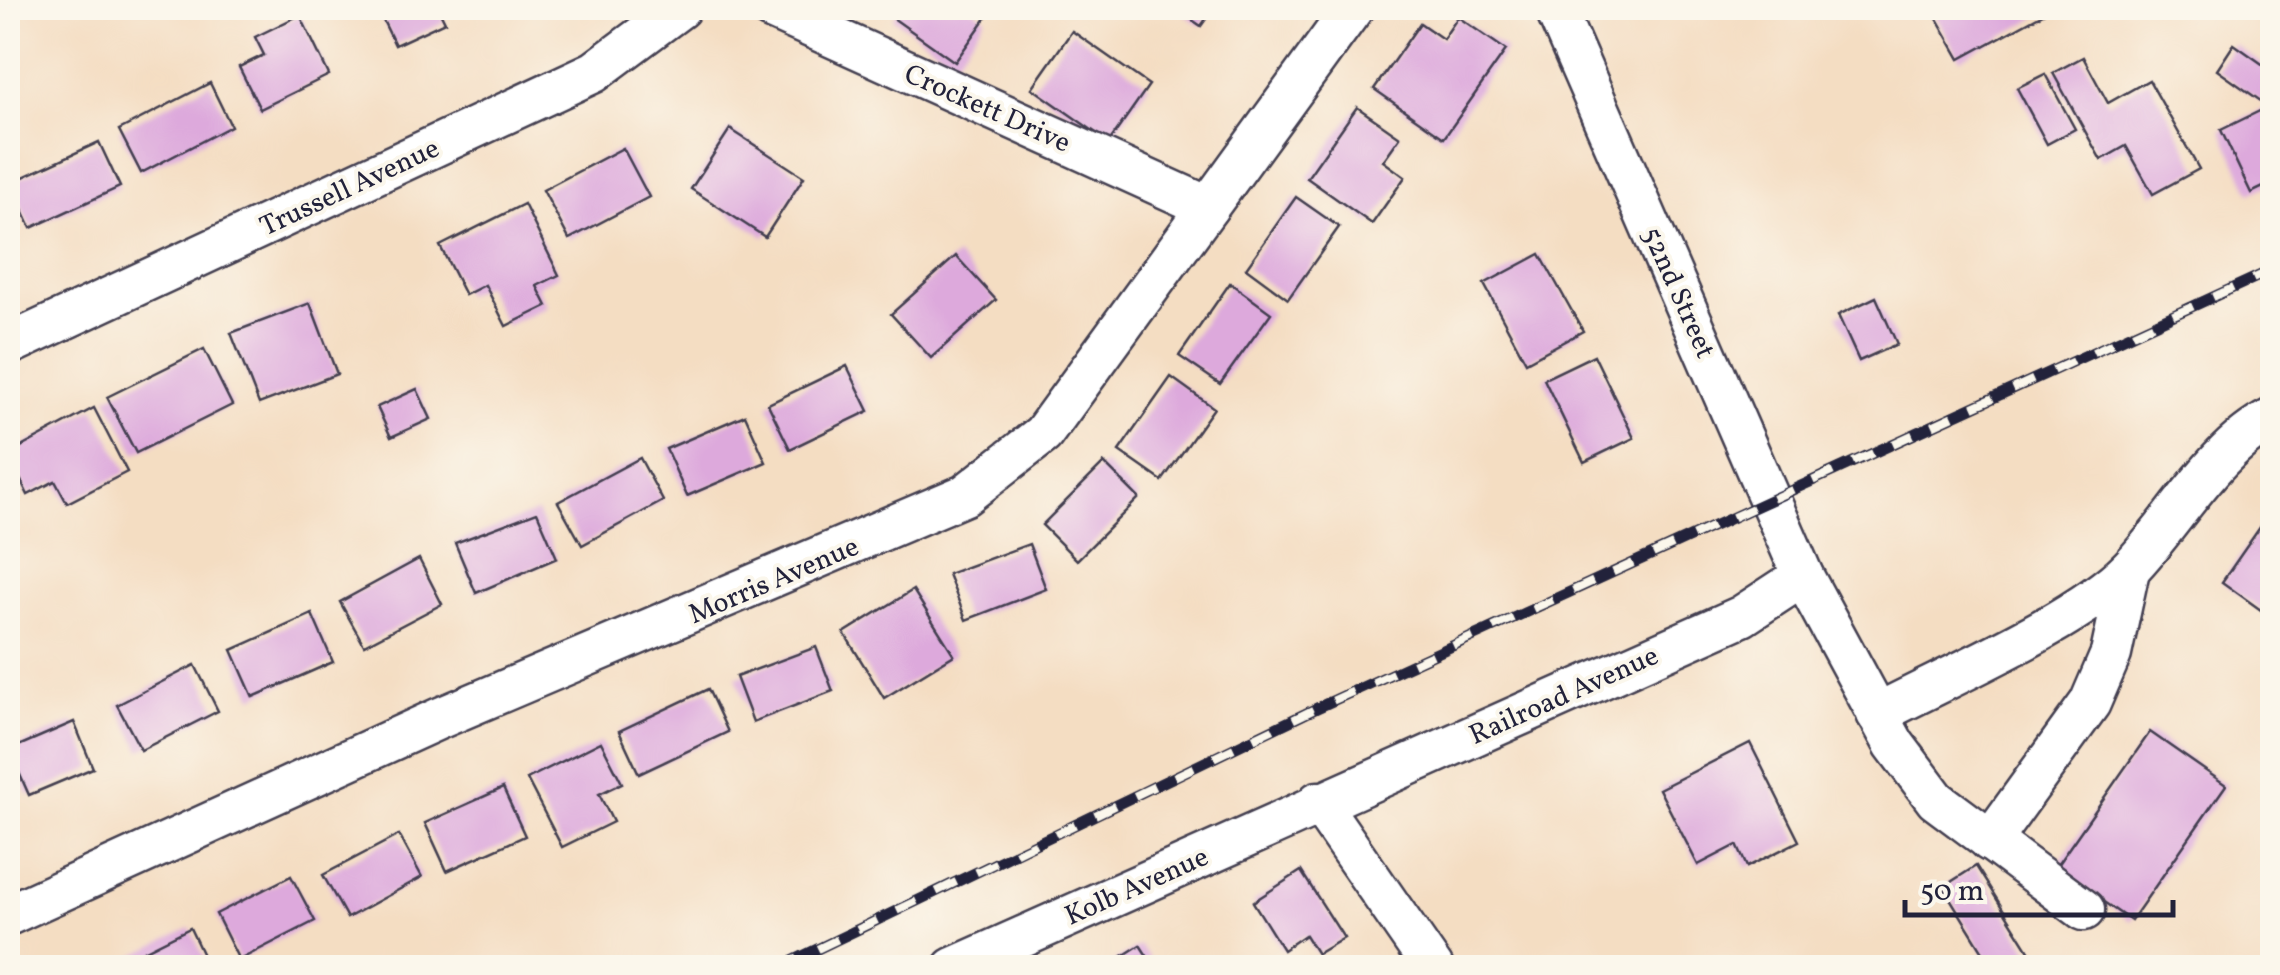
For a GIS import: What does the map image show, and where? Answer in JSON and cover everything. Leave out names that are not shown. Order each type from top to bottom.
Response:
[{"type":"street","name":"Trussell Avenue","points":[[8,346],[594,72],[680,8]]},
{"type":"street","name":"Crockett Drive","points":[[769,8],[1208,208]]},
{"type":"street","name":"Morris Avenue","points":[[8,915],[438,719],[965,495],[1044,434],[1353,8]]},
{"type":"street","name":"52nd Street","points":[[1556,8],[1802,576],[1877,714],[1936,800],[2084,910]]},
{"type":"street","points":[[1877,714],[2074,610],[2129,570],[2196,488],[2258,426],[2272,419]]},
{"type":"street","points":[[1990,840],[2090,704],[2111,654],[2129,570]]},
{"type":"street","name":"Railroad Avenue","points":[[1318,802],[1742,616],[1802,576]]},
{"type":"street","points":[[1318,802],[1433,968]]},
{"type":"street","name":"Kolb Avenue","points":[[953,968],[1318,802]]},
{"type":"building","points":[[377,8],[438,8],[445,22],[395,45]]},
{"type":"building","points":[[900,8],[971,8],[986,18],[955,62],[893,18]]},
{"type":"building","points":[[1175,8],[1214,8],[1201,26]]},
{"type":"building","points":[[1931,8],[2054,8],[1960,59]]},
{"type":"building","points":[[300,15],[329,75],[260,109],[239,67],[264,55],[255,37]]},
{"type":"building","points":[[1458,17],[1506,50],[1444,138],[1374,89],[1420,23],[1443,39]]},
{"type":"building","points":[[1072,31],[1149,85],[1109,142],[1032,88]]},
{"type":"building","points":[[2234,44],[2272,71],[2272,93],[2265,104],[2217,70]]},
{"type":"building","points":[[2083,57],[2108,103],[2149,80],[2199,169],[2153,194],[2126,146],[2101,160],[2053,73]]},
{"type":"building","points":[[2045,74],[2075,129],[2047,144],[2017,88]]},
{"type":"building","points":[[210,83],[231,126],[141,173],[119,130]]},
{"type":"building","points":[[2272,105],[2272,183],[2251,193],[2221,130]]},
{"type":"building","points":[[1357,107],[1400,137],[1383,161],[1405,177],[1372,224],[1307,178]]},
{"type":"building","points":[[730,129],[804,177],[765,237],[691,189]]},
{"type":"building","points":[[99,142],[120,187],[31,228],[10,183]]},
{"type":"building","points":[[623,148],[649,197],[569,239],[543,190]]},
{"type":"building","points":[[1296,197],[1339,227],[1288,299],[1246,268]]},
{"type":"building","points":[[524,204],[559,275],[537,286],[547,306],[506,326],[485,285],[465,295],[440,246]]},
{"type":"building","points":[[1540,254],[1583,331],[1526,362],[1484,284]]},
{"type":"building","points":[[956,256],[996,300],[931,358],[891,314]]},
{"type":"building","points":[[1230,283],[1271,313],[1220,384],[1179,356]]},
{"type":"building","points":[[1876,297],[1897,344],[1859,361],[1838,315]]},
{"type":"building","points":[[310,303],[337,374],[259,404],[231,333]]},
{"type":"building","points":[[204,349],[232,405],[136,453],[107,397]]},
{"type":"building","points":[[1594,355],[1634,438],[1584,462],[1544,379]]},
{"type":"building","points":[[847,366],[869,411],[790,449],[768,404]]},
{"type":"building","points":[[1171,377],[1214,408],[1162,481],[1119,451]]},
{"type":"building","points":[[417,389],[431,419],[391,437],[377,407]]},
{"type":"building","points":[[94,408],[127,472],[67,503],[55,481],[28,495],[8,454]]},
{"type":"building","points":[[745,415],[766,462],[687,496],[666,449]]},
{"type":"building","points":[[640,458],[663,501],[582,545],[558,502]]},
{"type":"building","points":[[1104,463],[1139,498],[1077,560],[1042,525]]},
{"type":"building","points":[[2272,510],[2272,618],[2222,582]]},
{"type":"building","points":[[537,512],[557,558],[476,593],[455,543]]},
{"type":"building","points":[[1029,544],[1046,589],[966,620],[948,574]]},
{"type":"building","points":[[419,559],[442,604],[364,645],[340,602]]},
{"type":"building","points":[[913,590],[954,655],[884,698],[844,633]]},
{"type":"building","points":[[312,614],[333,662],[253,697],[232,650]]},
{"type":"building","points":[[816,647],[833,691],[753,722],[736,677]]},
{"type":"building","points":[[195,665],[218,711],[141,750],[117,705]]},
{"type":"building","points":[[708,689],[728,732],[639,774],[619,731]]},
{"type":"building","points":[[74,722],[93,768],[29,795],[9,750]]},
{"type":"building","points":[[2150,732],[2226,785],[2131,921],[2055,868]]},
{"type":"building","points":[[601,742],[622,783],[599,794],[613,822],[562,847],[527,779]]},
{"type":"building","points":[[1750,743],[1799,841],[1747,867],[1737,845],[1698,865],[1659,789]]},
{"type":"building","points":[[503,788],[525,836],[447,871],[425,823]]},
{"type":"building","points":[[399,835],[422,877],[347,918],[323,875]]},
{"type":"building","points":[[1976,866],[2040,968],[1993,968],[1943,887]]},
{"type":"building","points":[[1301,871],[1344,938],[1317,954],[1305,935],[1283,950],[1253,902]]},
{"type":"building","points":[[291,876],[315,921],[239,960],[216,914]]},
{"type":"building","points":[[190,928],[209,968],[117,968],[116,965]]},
{"type":"building","points":[[1140,945],[1155,968],[1104,968]]},
{"type":"railway","points":[[778,968],[1317,708],[2272,270]]}]
